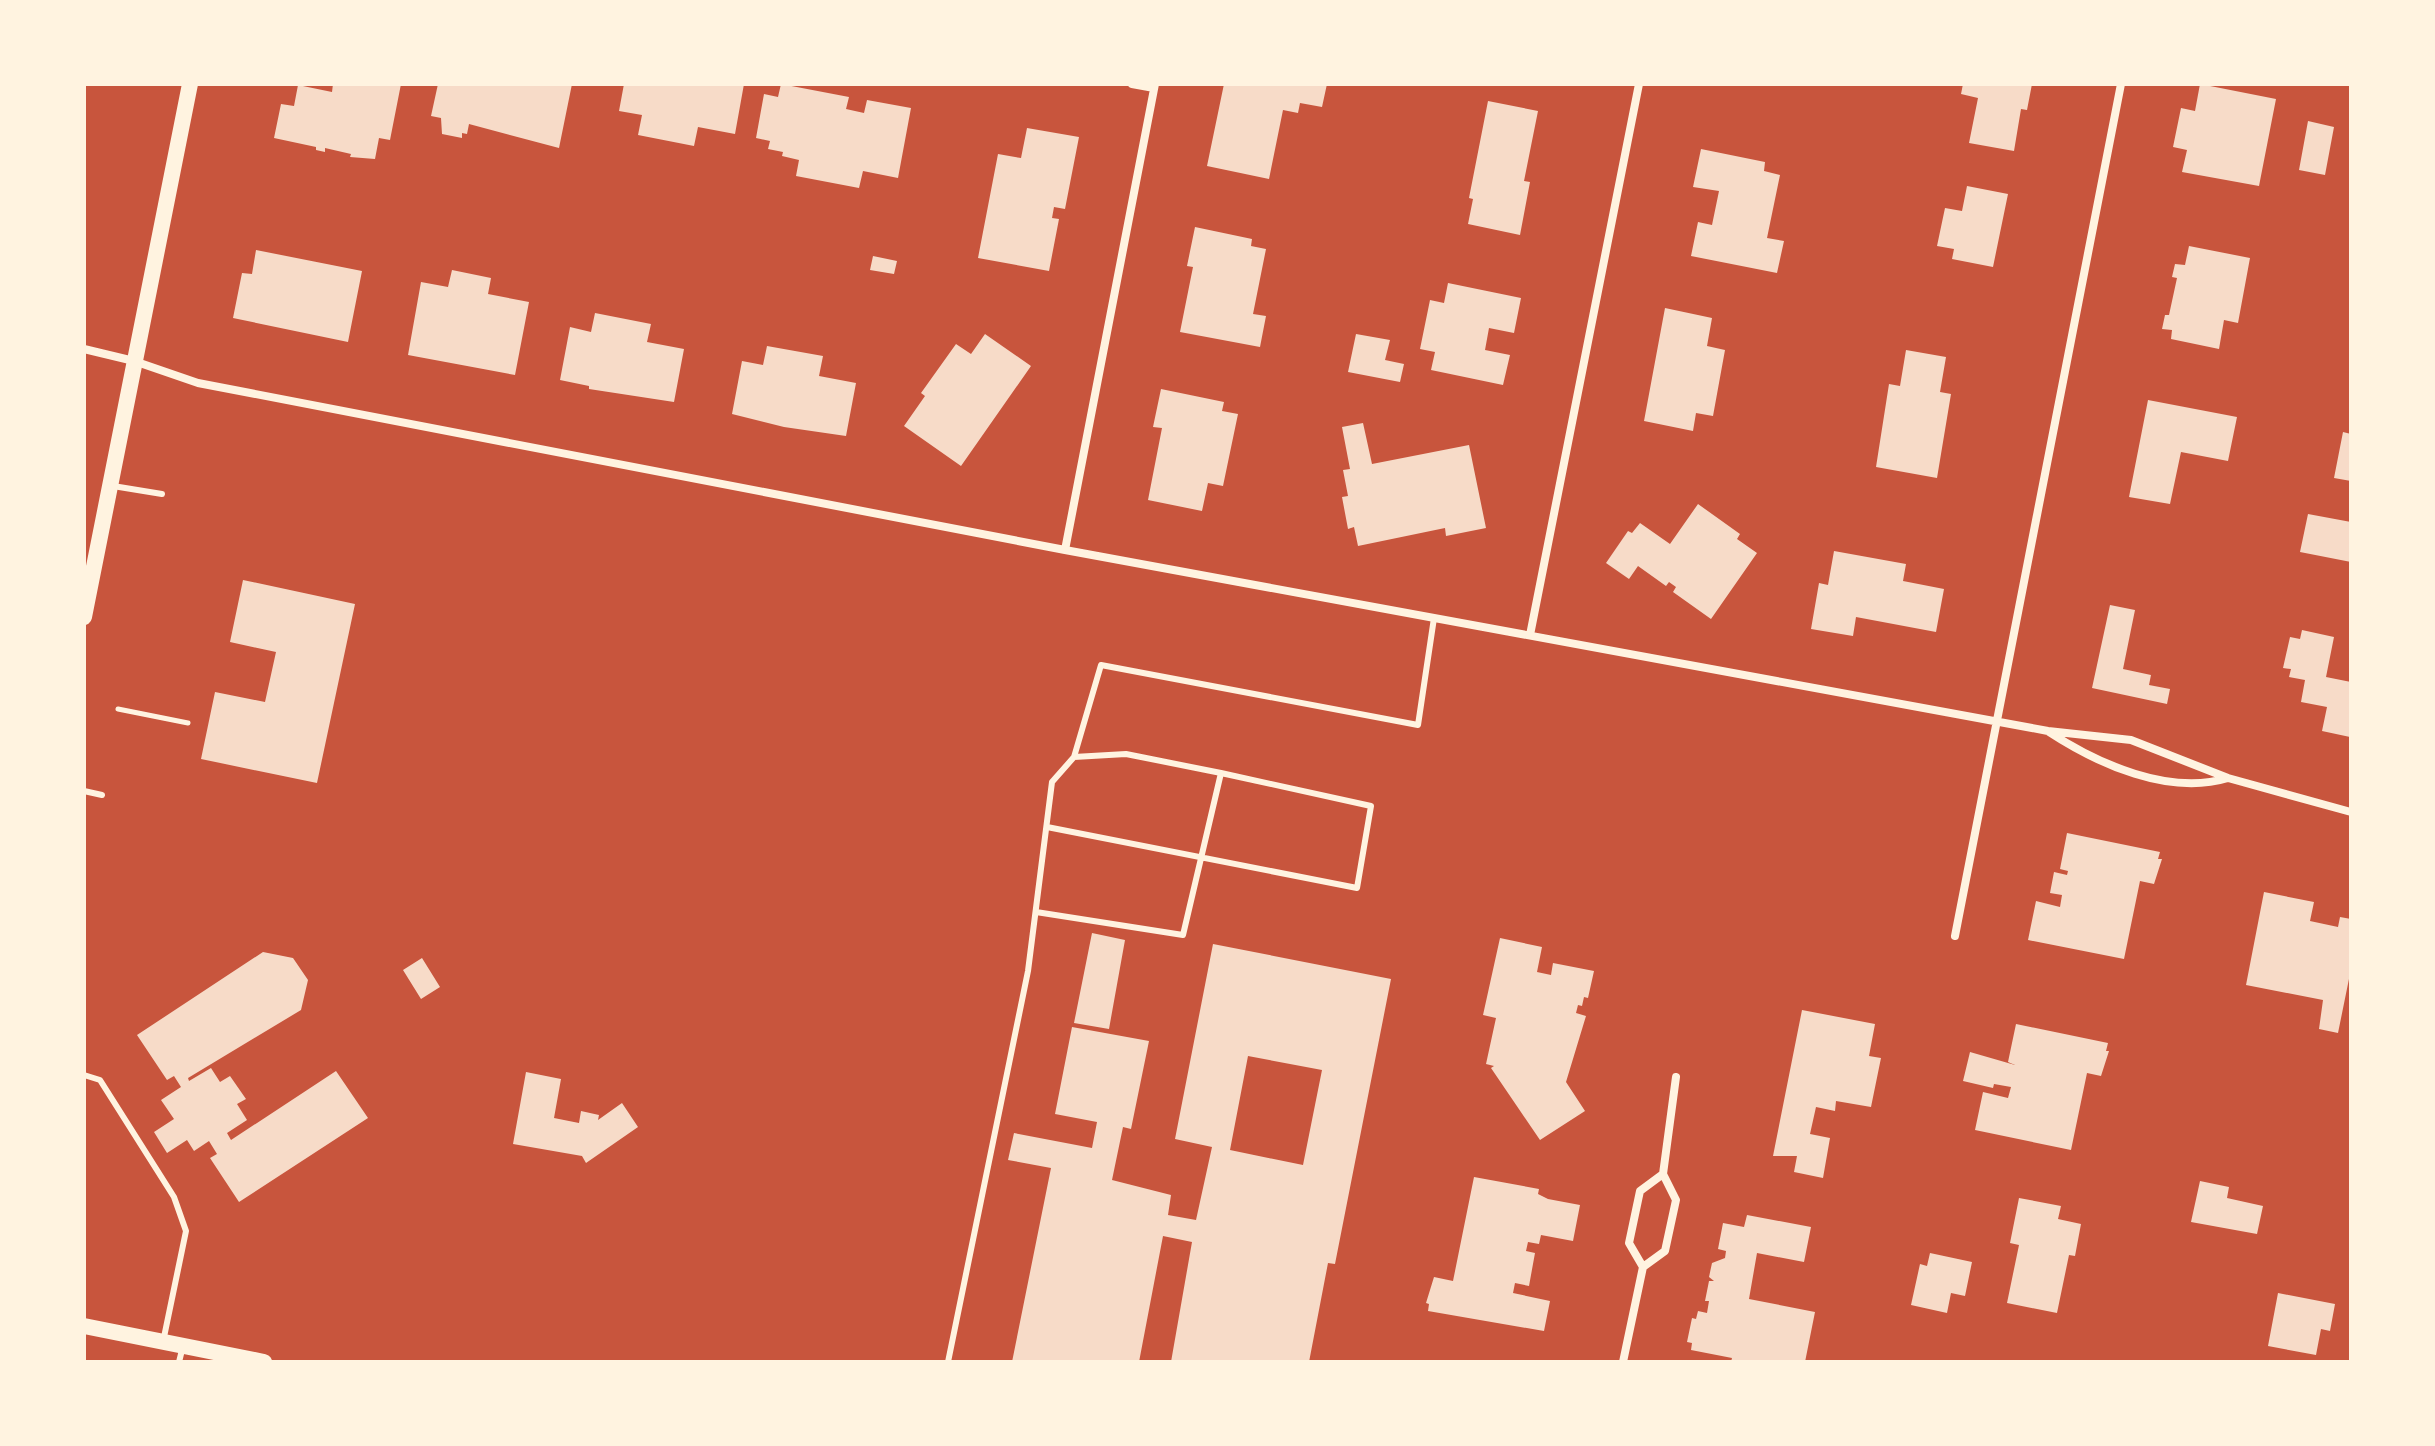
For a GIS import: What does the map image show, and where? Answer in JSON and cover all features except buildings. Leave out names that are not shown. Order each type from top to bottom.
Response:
[{"type":"main road","points":[[84,617],[190,84]]},
{"type":"main road","points":[[84,1326],[163,1342],[181,1354],[264,1362]]},
{"type":"street","points":[[1065,550],[1154,86],[1132,84]]},
{"type":"street","points":[[1530,635],[1639,84]]},
{"type":"street","points":[[1955,936],[2121,84]]},
{"type":"street","points":[[84,349],[134,361],[198,383],[1065,550],[2048,731],[2131,740],[2228,778],[2351,812]]},
{"type":"street","points":[[2048,731],[2075,749],[2165,781],[2206,785],[2228,778]]},
{"type":"street","points":[[1623,1362],[1643,1267],[1665,1251],[1676,1200],[1663,1174],[1676,1077]]},
{"type":"street","points":[[1643,1267],[1629,1243],[1637,1204],[1640,1191],[1663,1174]]},
{"type":"lane","points":[[110,485],[162,494]]},
{"type":"lane","points":[[948,1362],[1028,971],[1052,782],[1074,757],[1101,665],[1418,725],[1434,618]]},
{"type":"lane","points":[[1047,827],[1357,888],[1371,806],[1126,754],[1074,757]]},
{"type":"lane","points":[[1036,912],[1183,935],[1221,773]]},
{"type":"lane","points":[[84,791],[102,795]]},
{"type":"lane","points":[[84,1075],[100,1080],[109,1093],[174,1197],[186,1231],[163,1342]]},
{"type":"path","points":[[118,709],[188,723]]}]
